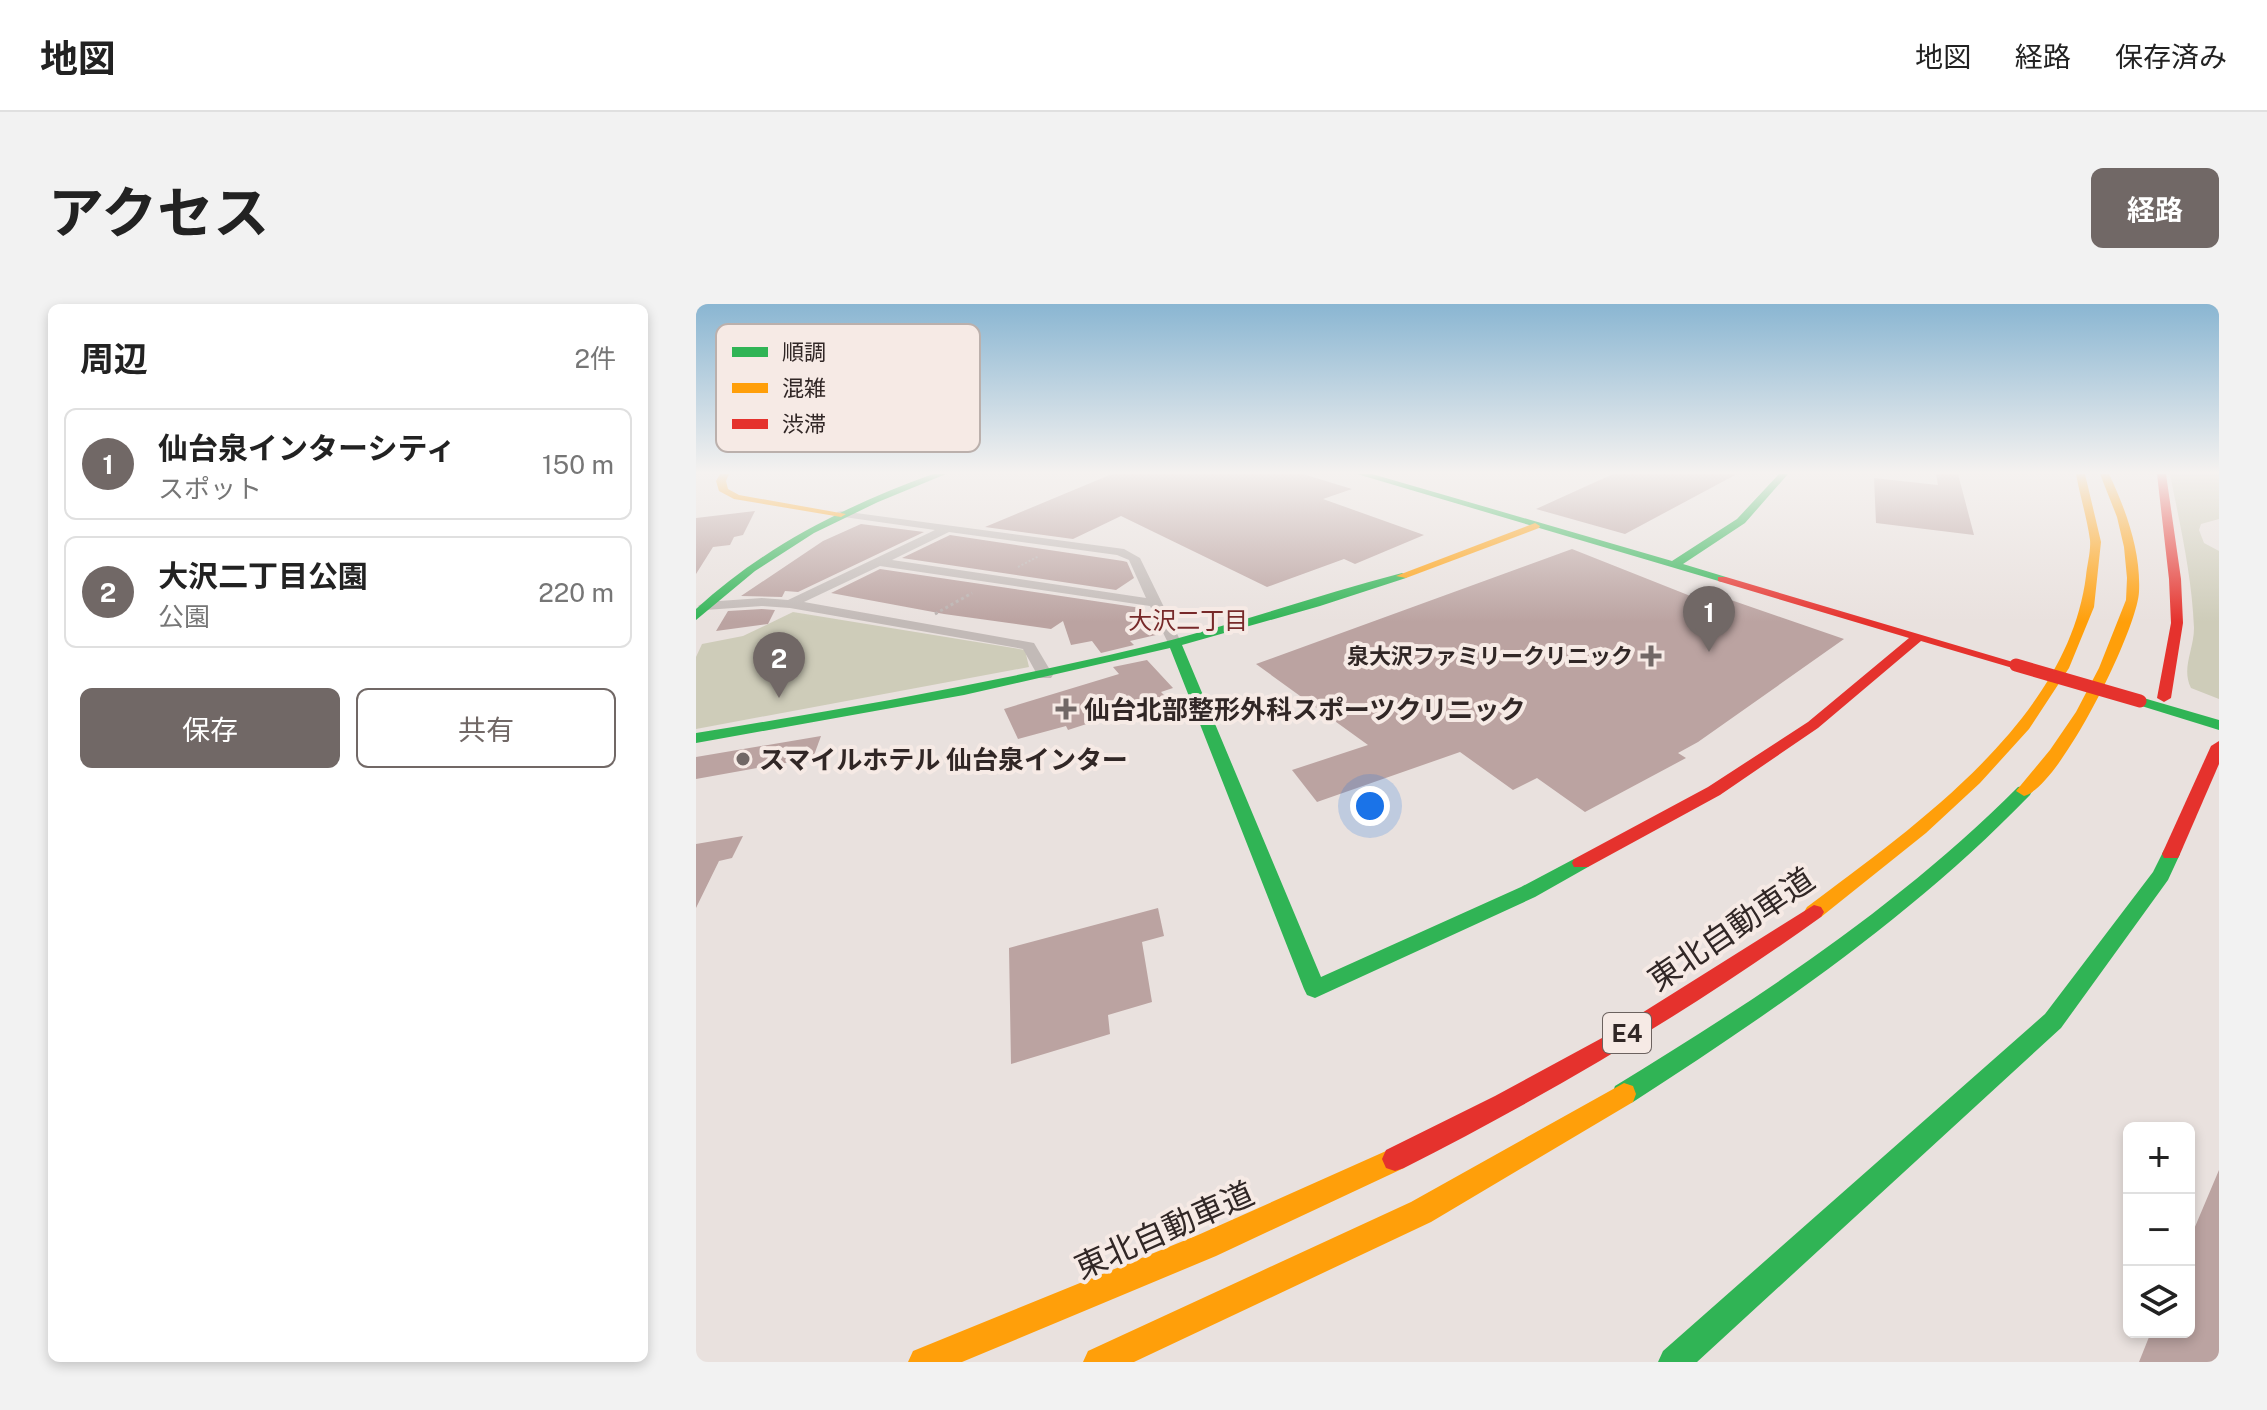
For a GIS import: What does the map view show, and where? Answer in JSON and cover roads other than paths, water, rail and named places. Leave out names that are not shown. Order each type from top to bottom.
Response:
[{"type":"main road","points":[[701,611],[775,551],[824,523]]},
{"type":"main road","points":[[1526,523],[1678,563],[2019,661],[2142,697],[2219,725]]},
{"type":"main road","points":[[1548,523],[1917,638],[2019,661]]},
{"type":"main road","points":[[1678,563],[1737,523]]},
{"type":"main road","name":"東北自動車道","points":[[924,1362],[1071,1304],[1306,1201],[1481,1115],[1717,979],[1810,916],[1887,855],[1972,779],[2002,748],[2071,655],[2093,597],[2098,555],[2096,523]]},
{"type":"main road","name":"E4","points":[[1099,1362],[1421,1212],[1618,1098],[1755,1011],[1934,878],[1999,818],[2049,764],[2110,666],[2133,594],[2124,523]]},
{"type":"main road","points":[[2164,698],[2177,623],[2168,523]]},
{"type":"main road","points":[[696,738],[1045,675],[1175,644],[1406,576],[1535,526]]},
{"type":"main road","points":[[1175,644],[1315,989],[1528,892],[1722,787],[1813,725],[1917,638]]},
{"type":"main road","points":[[2142,697],[2164,698],[2219,713]]},
{"type":"main road","points":[[1674,1362],[2053,1021],[2161,875],[2219,746]]},
{"type":"street","points":[[913,523],[1120,552],[1134,558],[1175,644]]},
{"type":"street","points":[[790,604],[949,528]]},
{"type":"street","points":[[879,562],[1155,603]]},
{"type":"street","points":[[701,611],[762,602],[790,604],[1029,646],[1045,675]]},
{"type":"place","name":"仙台泉インターシティ","points":[[1709,652]]},
{"type":"place","name":"泉大沢ファミリークリニック","points":[[1651,656]]},
{"type":"place","name":"大沢二丁目公園","points":[[779,698]]},
{"type":"place","name":"仙台北部整形外科スポーツクリニック","points":[[1066,709]]},
{"type":"place","name":"スマイルホテル 仙台泉インター","points":[[743,759]]},
{"type":"district","name":"大沢二丁目","points":[[1188,620]]}]
